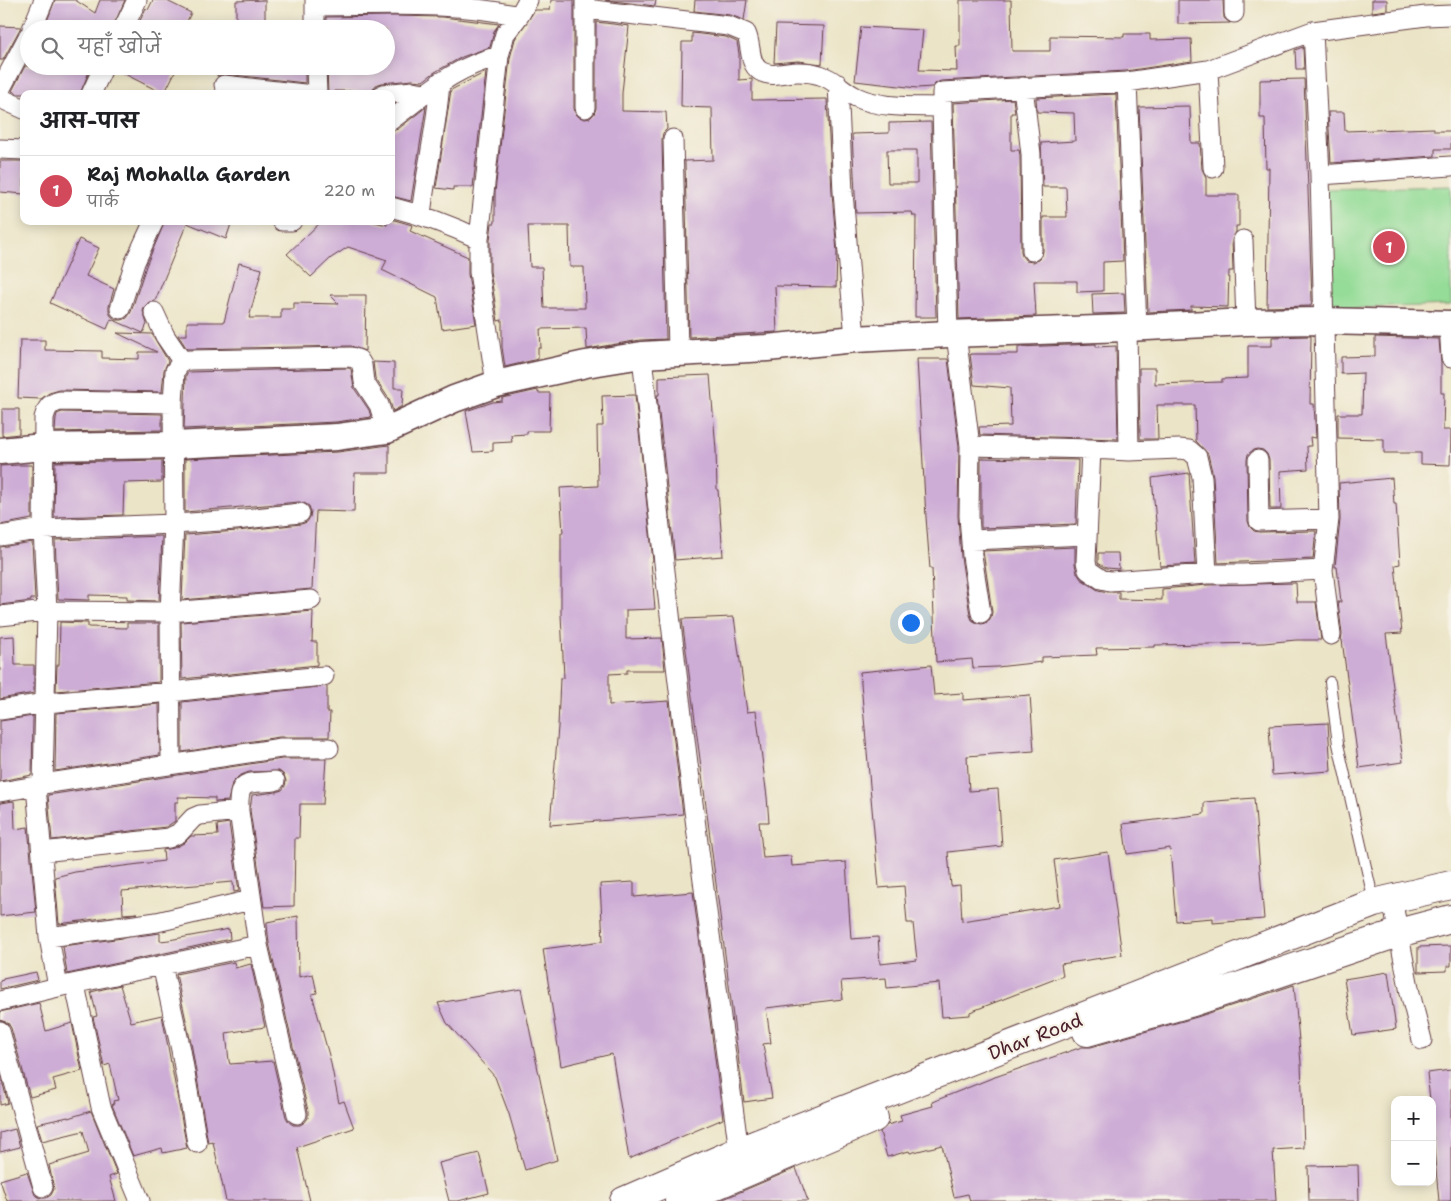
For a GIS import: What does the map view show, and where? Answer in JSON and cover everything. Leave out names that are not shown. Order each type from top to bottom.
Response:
[{"type":"main road","name":"Dhar Road","points":[[624,1201],[739,1151],[1383,901],[1451,885]]},
{"type":"main road","name":"Dhar Road","points":[[688,1199],[1059,1040],[1193,1002],[1398,934],[1451,919]]},
{"type":"street","points":[[36,20],[44,0]]},
{"type":"street","points":[[128,20],[138,0]]},
{"type":"street","points":[[315,20],[315,3],[447,6],[495,11],[524,8]]},
{"type":"street","points":[[585,108],[585,4],[729,26],[746,33],[753,64],[760,71],[771,74],[799,72],[821,75],[838,84],[853,96],[880,105],[942,107]]},
{"type":"street","points":[[496,384],[479,272],[478,239],[499,56],[505,34],[524,8]]},
{"type":"street","points":[[981,613],[969,516],[970,446],[952,334],[942,92],[1127,82],[1208,70],[1313,30],[1388,20],[1451,15]]},
{"type":"street","points":[[1313,30],[1320,175],[1322,321],[1329,519],[1323,570],[1330,635]]},
{"type":"street","points":[[0,90],[6,67],[20,48]]},
{"type":"street","points":[[395,117],[453,73],[479,61],[499,56]]},
{"type":"street","points":[[1208,70],[1213,168]]},
{"type":"street","points":[[93,90],[100,75]]},
{"type":"street","points":[[316,75],[317,90]]},
{"type":"street","points":[[1127,82],[1132,327],[1129,452]]},
{"type":"street","points":[[838,84],[843,192],[855,339]]},
{"type":"street","points":[[224,85],[268,90]]},
{"type":"street","points":[[1023,87],[1031,154],[1032,251]]},
{"type":"street","points":[[395,93],[433,88]]},
{"type":"street","points":[[421,215],[425,179],[438,113],[433,88]]},
{"type":"street","points":[[0,98],[20,107]]},
{"type":"street","points":[[673,139],[678,352]]},
{"type":"street","points":[[0,148],[20,150]]},
{"type":"street","points":[[1320,175],[1451,166]]},
{"type":"street","points":[[395,208],[446,224],[478,239]]},
{"type":"street","points":[[120,309],[135,262],[152,225]]},
{"type":"street","points":[[1243,240],[1246,322]]},
{"type":"street","points":[[154,312],[165,336],[182,362]]},
{"type":"street","points":[[0,450],[44,446],[173,445],[337,437],[387,430],[454,399],[496,384],[586,364],[642,355],[768,348],[855,339],[1246,322],[1322,321],[1450,324],[1451,358]]},
{"type":"street","points":[[642,355],[662,555],[679,696],[739,1151]]},
{"type":"street","points":[[171,764],[170,612],[174,524],[173,403],[175,371],[182,362],[238,358],[351,356],[359,360],[362,366],[364,382],[379,405],[387,430]]},
{"type":"street","points":[[140,1201],[101,1107],[66,986],[49,937],[42,852],[40,785],[46,703],[46,611],[43,529],[44,418],[46,409],[51,403],[60,401],[173,403]]},
{"type":"street","points":[[970,446],[1090,449],[1129,452],[1189,450],[1197,457],[1202,477],[1207,574]]},
{"type":"street","points":[[1090,449],[1086,562],[1088,570],[1101,579],[1110,581],[1207,574],[1323,570]]},
{"type":"street","points":[[1258,460],[1259,521],[1329,519]]},
{"type":"street","points":[[0,536],[43,529],[174,524],[300,514]]},
{"type":"street","points":[[971,540],[1087,535]]},
{"type":"street","points":[[0,616],[46,611],[170,612],[311,600]]},
{"type":"street","points":[[0,710],[46,703],[324,676]]},
{"type":"street","points":[[0,792],[280,748],[329,748]]},
{"type":"street","points":[[275,780],[247,784],[242,787],[238,792],[239,811],[258,945],[297,1114]]},
{"type":"street","points":[[42,852],[169,838],[179,833],[193,818],[200,815],[239,811]]},
{"type":"street","points":[[49,937],[157,922],[251,900]]},
{"type":"street","points":[[1383,901],[1398,934],[1422,1040]]},
{"type":"street","points":[[0,1001],[258,945]]},
{"type":"street","points":[[162,965],[181,1050],[197,1143]]},
{"type":"street","points":[[0,1031],[43,1187]]},
{"type":"lane","points":[[1330,682],[1338,744],[1383,901]]},
{"type":"green space","points":[[1451,186],[1451,305],[1330,309],[1323,189]]},
{"type":"building","points":[[55,0],[75,0],[95,13],[100,0],[125,0],[116,20],[47,20]]},
{"type":"building","points":[[153,0],[165,0],[191,13],[188,20],[140,20],[146,8],[148,10]]},
{"type":"building","points":[[265,0],[265,20],[236,20],[236,1]]},
{"type":"building","points":[[551,0],[574,0],[574,108],[575,113],[579,117],[590,118],[596,108],[596,22],[629,26],[622,111],[666,112],[667,129],[663,133],[662,139],[666,339],[640,340],[587,349],[586,328],[540,329],[541,348],[538,348],[538,359],[505,367],[502,347],[502,320],[498,321],[490,271],[490,240],[492,223],[495,223],[495,192],[510,58],[515,39],[535,10],[550,10]],"holes":[[[528,226],[569,226],[570,267],[584,267],[585,308],[544,308],[542,267],[530,267]]]},
{"type":"building","points":[[605,0],[656,0],[655,6]]},
{"type":"building","points":[[695,0],[747,0],[744,20],[730,15],[694,11]]},
{"type":"building","points":[[960,0],[1011,0],[1012,51],[1050,51],[1050,36],[1124,37],[1124,34],[1150,34],[1150,40],[1191,39],[1192,61],[1126,71],[941,81],[932,87],[917,88],[855,81],[861,27],[923,30],[919,70],[957,71],[956,46],[960,46]]},
{"type":"building","points":[[1178,0],[1223,0],[1224,18],[1230,23],[1178,24]]},
{"type":"building","points":[[1372,0],[1387,0],[1387,10],[1372,12]]},
{"type":"building","points":[[326,17],[443,17],[499,24],[494,31],[490,47],[462,57],[423,81],[412,80],[382,83],[376,85],[373,90],[328,90],[327,75],[395,75],[395,20],[326,20]]},
{"type":"building","points":[[776,25],[824,26],[822,64],[798,61],[774,63]]},
{"type":"building","points":[[0,26],[20,27],[3,60],[0,60]]},
{"type":"building","points":[[692,33],[726,37],[737,42],[739,80],[752,79],[752,100],[827,99],[837,252],[836,287],[775,286],[777,332],[689,337],[685,161],[713,160],[712,108],[681,107],[682,42],[692,42]]},
{"type":"building","points":[[1303,47],[1304,69],[1296,69],[1295,50]]},
{"type":"building","points":[[486,72],[473,187],[453,187],[453,190],[436,188],[451,90]]},
{"type":"building","points":[[20,75],[88,75],[82,90],[20,90],[20,94],[12,91]]},
{"type":"building","points":[[127,75],[174,75],[166,90],[156,90]]},
{"type":"building","points":[[234,75],[305,75],[305,83]]},
{"type":"building","points":[[1304,79],[1312,300],[1311,306],[1267,307],[1269,168],[1266,168],[1265,118],[1260,118],[1260,80]]},
{"type":"building","points":[[1116,94],[1123,261],[1103,262],[1103,291],[1077,292],[1077,281],[1034,281],[1036,316],[959,319],[953,103],[1013,99],[1015,113],[1011,113],[1011,150],[1019,150],[1020,155],[1021,251],[1026,261],[1033,262],[1042,256],[1043,217],[1067,217],[1066,187],[1043,187],[1041,143],[1075,141],[1074,113],[1037,112],[1036,98]]},
{"type":"building","points":[[1190,106],[1191,143],[1200,143],[1202,169],[1206,177],[1206,195],[1239,195],[1239,226],[1236,226],[1236,232],[1232,240],[1233,271],[1229,271],[1228,307],[1191,306],[1191,310],[1148,312],[1139,107]]},
{"type":"building","points":[[426,107],[411,201],[395,197],[395,130]]},
{"type":"building","points":[[1328,112],[1344,112],[1345,131],[1434,128],[1434,131],[1451,131],[1451,149],[1435,149],[1435,156],[1331,163]]},
{"type":"building","points":[[931,122],[936,317],[915,317],[916,216],[913,216],[912,212],[856,213],[852,134],[889,133],[889,123]],"holes":[[[887,150],[917,150],[917,183],[888,183]]]},
{"type":"building","points":[[0,161],[20,161],[20,194],[0,192]]},
{"type":"building","points":[[395,220],[412,225],[410,231],[468,257],[468,274],[476,324],[442,329],[437,297],[382,270],[387,260],[348,247],[331,258],[311,277],[287,254],[318,225],[395,225]]},
{"type":"building","points":[[163,225],[186,225],[155,301],[149,302],[143,311],[147,324],[143,333],[111,319],[107,329],[50,303],[79,239],[99,248],[86,276],[114,289],[109,312],[116,320],[127,318],[131,312],[146,266]]},
{"type":"building","points":[[192,225],[231,225],[226,239]]},
{"type":"building","points":[[239,263],[262,269],[249,318],[281,318],[281,309],[294,309],[294,303],[339,304],[330,295],[366,295],[365,351],[351,346],[187,349],[178,335],[187,335],[187,322],[224,322]]},
{"type":"building","points":[[1124,293],[1125,313],[1093,314],[1092,294]]},
{"type":"building","points":[[117,333],[152,334],[168,361],[164,370],[162,392],[60,390],[49,393],[41,399],[18,398],[20,340],[45,340],[45,350],[102,351],[102,358],[139,359],[139,352],[157,352]]},
{"type":"building","points":[[1311,336],[1310,404],[1314,404],[1316,438],[1310,437],[1311,446],[1307,446],[1308,469],[1280,471],[1281,509],[1270,509],[1269,460],[1267,454],[1263,450],[1253,450],[1248,454],[1247,460],[1248,521],[1250,527],[1254,531],[1259,532],[1316,531],[1313,559],[1218,563],[1213,476],[1208,454],[1196,441],[1195,405],[1157,405],[1158,439],[1140,439],[1139,368],[1155,368],[1155,384],[1222,382],[1222,379],[1248,378],[1248,346],[1272,346],[1272,337]]},
{"type":"building","points":[[1375,337],[1439,339],[1441,393],[1444,393],[1443,430],[1451,430],[1450,465],[1421,464],[1421,453],[1384,453],[1384,439],[1338,438],[1338,414],[1362,414],[1363,373],[1341,374],[1341,357],[1375,356]]},
{"type":"building","points":[[1096,344],[1096,347],[1116,346],[1118,439],[980,435],[979,427],[1011,426],[1010,388],[974,385],[970,354],[1018,354],[1018,347]]},
{"type":"building","points":[[917,359],[948,359],[959,447],[958,516],[961,557],[972,620],[982,624],[988,622],[992,612],[983,551],[1075,547],[1075,564],[1081,579],[1098,590],[1119,592],[1119,599],[1162,600],[1162,589],[1207,585],[1296,583],[1297,602],[1316,602],[1321,640],[1096,648],[1097,655],[1042,657],[1042,662],[997,667],[973,668],[972,659],[936,662],[932,569],[930,569],[926,517]]},
{"type":"building","points":[[373,362],[394,363],[394,388],[403,388],[402,406],[393,411],[389,399],[375,378]]},
{"type":"building","points":[[351,369],[354,388],[369,410],[371,417],[336,422],[184,429],[186,375],[188,372]]},
{"type":"building","points":[[710,375],[723,556],[675,560],[657,395],[659,395],[659,377]]},
{"type":"building","points":[[538,390],[538,393],[550,393],[549,431],[527,431],[527,434],[511,435],[512,442],[493,443],[493,451],[473,452],[466,411],[502,401],[502,398]]},
{"type":"building","points":[[635,395],[653,561],[651,561],[655,609],[626,610],[626,639],[662,638],[665,670],[627,670],[627,673],[609,674],[609,705],[669,701],[683,814],[550,825],[560,678],[564,678],[561,614],[561,533],[563,533],[560,488],[598,486],[597,426],[603,426],[602,396]]},
{"type":"building","points":[[2,409],[19,409],[19,434],[2,436]]},
{"type":"building","points":[[62,412],[162,414],[162,430],[55,432],[57,414]]},
{"type":"building","points":[[389,445],[389,473],[355,473],[354,512],[316,511],[312,589],[182,600],[185,535],[301,524],[307,522],[311,512],[309,506],[299,502],[185,512],[185,459],[338,452]]},
{"type":"building","points":[[981,458],[1078,460],[1076,524],[981,528]]},
{"type":"building","points":[[162,460],[162,482],[124,483],[123,515],[54,517],[55,462]]},
{"type":"building","points":[[32,465],[32,519],[0,525],[0,466]]},
{"type":"building","points":[[1189,473],[1195,564],[1160,566],[1152,478]]},
{"type":"building","points":[[1392,478],[1394,504],[1396,504],[1400,564],[1395,565],[1402,633],[1386,634],[1403,762],[1359,768],[1341,640],[1338,602],[1341,602],[1337,567],[1335,567],[1340,520],[1339,483]]},
{"type":"building","points":[[162,536],[159,601],[127,600],[127,596],[89,595],[89,600],[58,599],[55,540]]},
{"type":"building","points":[[32,542],[35,599],[0,605],[0,547]]},
{"type":"building","points":[[1098,553],[1118,553],[1119,569],[1106,568],[1098,563]]},
{"type":"building","points":[[313,611],[312,642],[317,642],[317,665],[182,679],[181,622]]},
{"type":"building","points":[[734,617],[747,712],[756,711],[767,797],[769,822],[759,822],[763,858],[791,856],[792,866],[846,862],[851,939],[878,937],[880,964],[917,960],[913,923],[907,923],[904,886],[879,888],[860,672],[931,665],[934,695],[963,693],[963,700],[1030,695],[1034,751],[967,756],[969,791],[998,789],[1002,846],[948,852],[951,886],[960,885],[962,921],[1060,906],[1054,860],[1108,852],[1122,955],[1061,964],[1063,976],[970,1012],[970,1015],[942,1017],[939,983],[887,988],[886,978],[841,981],[843,999],[766,1008],[771,1043],[763,1044],[772,1098],[744,1102],[682,619]]},
{"type":"building","points":[[60,622],[88,623],[88,627],[127,628],[127,623],[159,623],[159,682],[56,691]]},
{"type":"building","points":[[14,636],[15,665],[34,665],[34,693],[0,699],[0,637]]},
{"type":"building","points":[[327,686],[327,712],[330,712],[329,737],[279,737],[182,752],[182,702]]},
{"type":"building","points":[[159,704],[160,755],[55,771],[56,713]]},
{"type":"building","points":[[33,716],[32,775],[0,781],[0,721]]},
{"type":"building","points":[[1328,723],[1331,771],[1272,775],[1269,726]]},
{"type":"building","points":[[282,759],[326,759],[323,804],[300,804],[299,838],[295,838],[294,906],[264,907],[250,810],[252,795],[276,792],[282,790],[285,786],[284,775],[279,771],[249,772],[239,776],[232,783],[228,801],[215,802],[215,798],[178,797],[178,802],[175,802],[175,821],[166,827],[52,840],[48,795]]},
{"type":"building","points":[[1254,798],[1264,919],[1213,923],[1213,918],[1176,921],[1170,848],[1127,854],[1123,824],[1204,814],[1204,802]]},
{"type":"building","points":[[14,801],[15,829],[28,827],[36,912],[0,916],[0,803]]},
{"type":"building","points":[[229,823],[239,891],[234,892],[233,882],[122,891],[123,914],[138,913],[59,924],[55,877],[75,872],[164,861],[163,850],[174,848],[184,843],[191,836],[218,835],[217,825]]},
{"type":"building","points":[[634,882],[634,897],[693,892],[723,1119],[629,1159],[612,1054],[561,1066],[543,949],[603,941],[600,884]]},
{"type":"building","points":[[298,916],[299,977],[313,974],[317,993],[312,994],[330,1059],[339,1103],[344,1101],[354,1128],[297,1147],[310,1201],[226,1201],[213,1142],[208,1143],[192,1048],[176,974],[234,962],[235,968],[251,964],[265,1027],[226,1033],[229,1061],[230,1064],[273,1061],[286,1117],[293,1125],[300,1125],[308,1118],[308,1111],[269,943],[267,925],[267,922]]},
{"type":"building","points":[[229,929],[230,939],[67,974],[63,946],[160,933],[160,941]]},
{"type":"building","points":[[1451,946],[1451,966],[1447,966],[1447,971],[1418,972],[1418,947]]},
{"type":"building","points":[[36,972],[38,980],[0,989],[0,981],[3,979]]},
{"type":"building","points":[[1388,972],[1396,1029],[1353,1035],[1344,979]]},
{"type":"building","points":[[120,985],[131,1022],[162,1015],[187,1148],[163,1153],[162,1148],[133,1156],[112,1105],[114,1104],[113,1101],[118,1100],[110,1064],[104,1066],[93,1017],[97,1016],[91,992]]},
{"type":"building","points":[[1294,985],[1301,1063],[1304,1148],[1273,1150],[1276,1201],[970,1201],[968,1194],[954,1197],[942,1145],[887,1157],[880,1132],[887,1125],[902,1121],[900,1115],[933,1106],[932,1102],[992,1078],[1082,1047],[1091,1047],[1197,1017]]},
{"type":"building","points":[[521,989],[557,1160],[525,1170],[509,1114],[495,1077],[447,1023],[438,1003]]},
{"type":"building","points":[[39,1003],[46,1031],[72,1023],[82,1071],[53,1079],[56,1090],[30,1097],[11,1028],[8,1023],[0,1020],[0,1012]]},
{"type":"building","points":[[1451,1070],[1451,1201],[1439,1201],[1436,1170],[1436,1096],[1430,1096],[1427,1073]]},
{"type":"building","points":[[0,1073],[8,1103],[0,1105]]},
{"type":"building","points":[[91,1111],[117,1174],[109,1177],[116,1201],[7,1201],[0,1180],[27,1172],[35,1195],[46,1198],[51,1195],[54,1189],[49,1165],[89,1153],[83,1131],[42,1141],[37,1124]]},
{"type":"building","points":[[15,1129],[20,1147],[0,1152],[0,1133]]},
{"type":"building","points":[[479,1153],[489,1193],[458,1201],[449,1201],[439,1163]]},
{"type":"building","points":[[1358,1165],[1359,1201],[1309,1201],[1308,1166]]},
{"type":"building","points":[[796,1168],[808,1201],[719,1201]]},
{"type":"place","name":"Raj Mohalla Garden","points":[[1389,247]]}]
